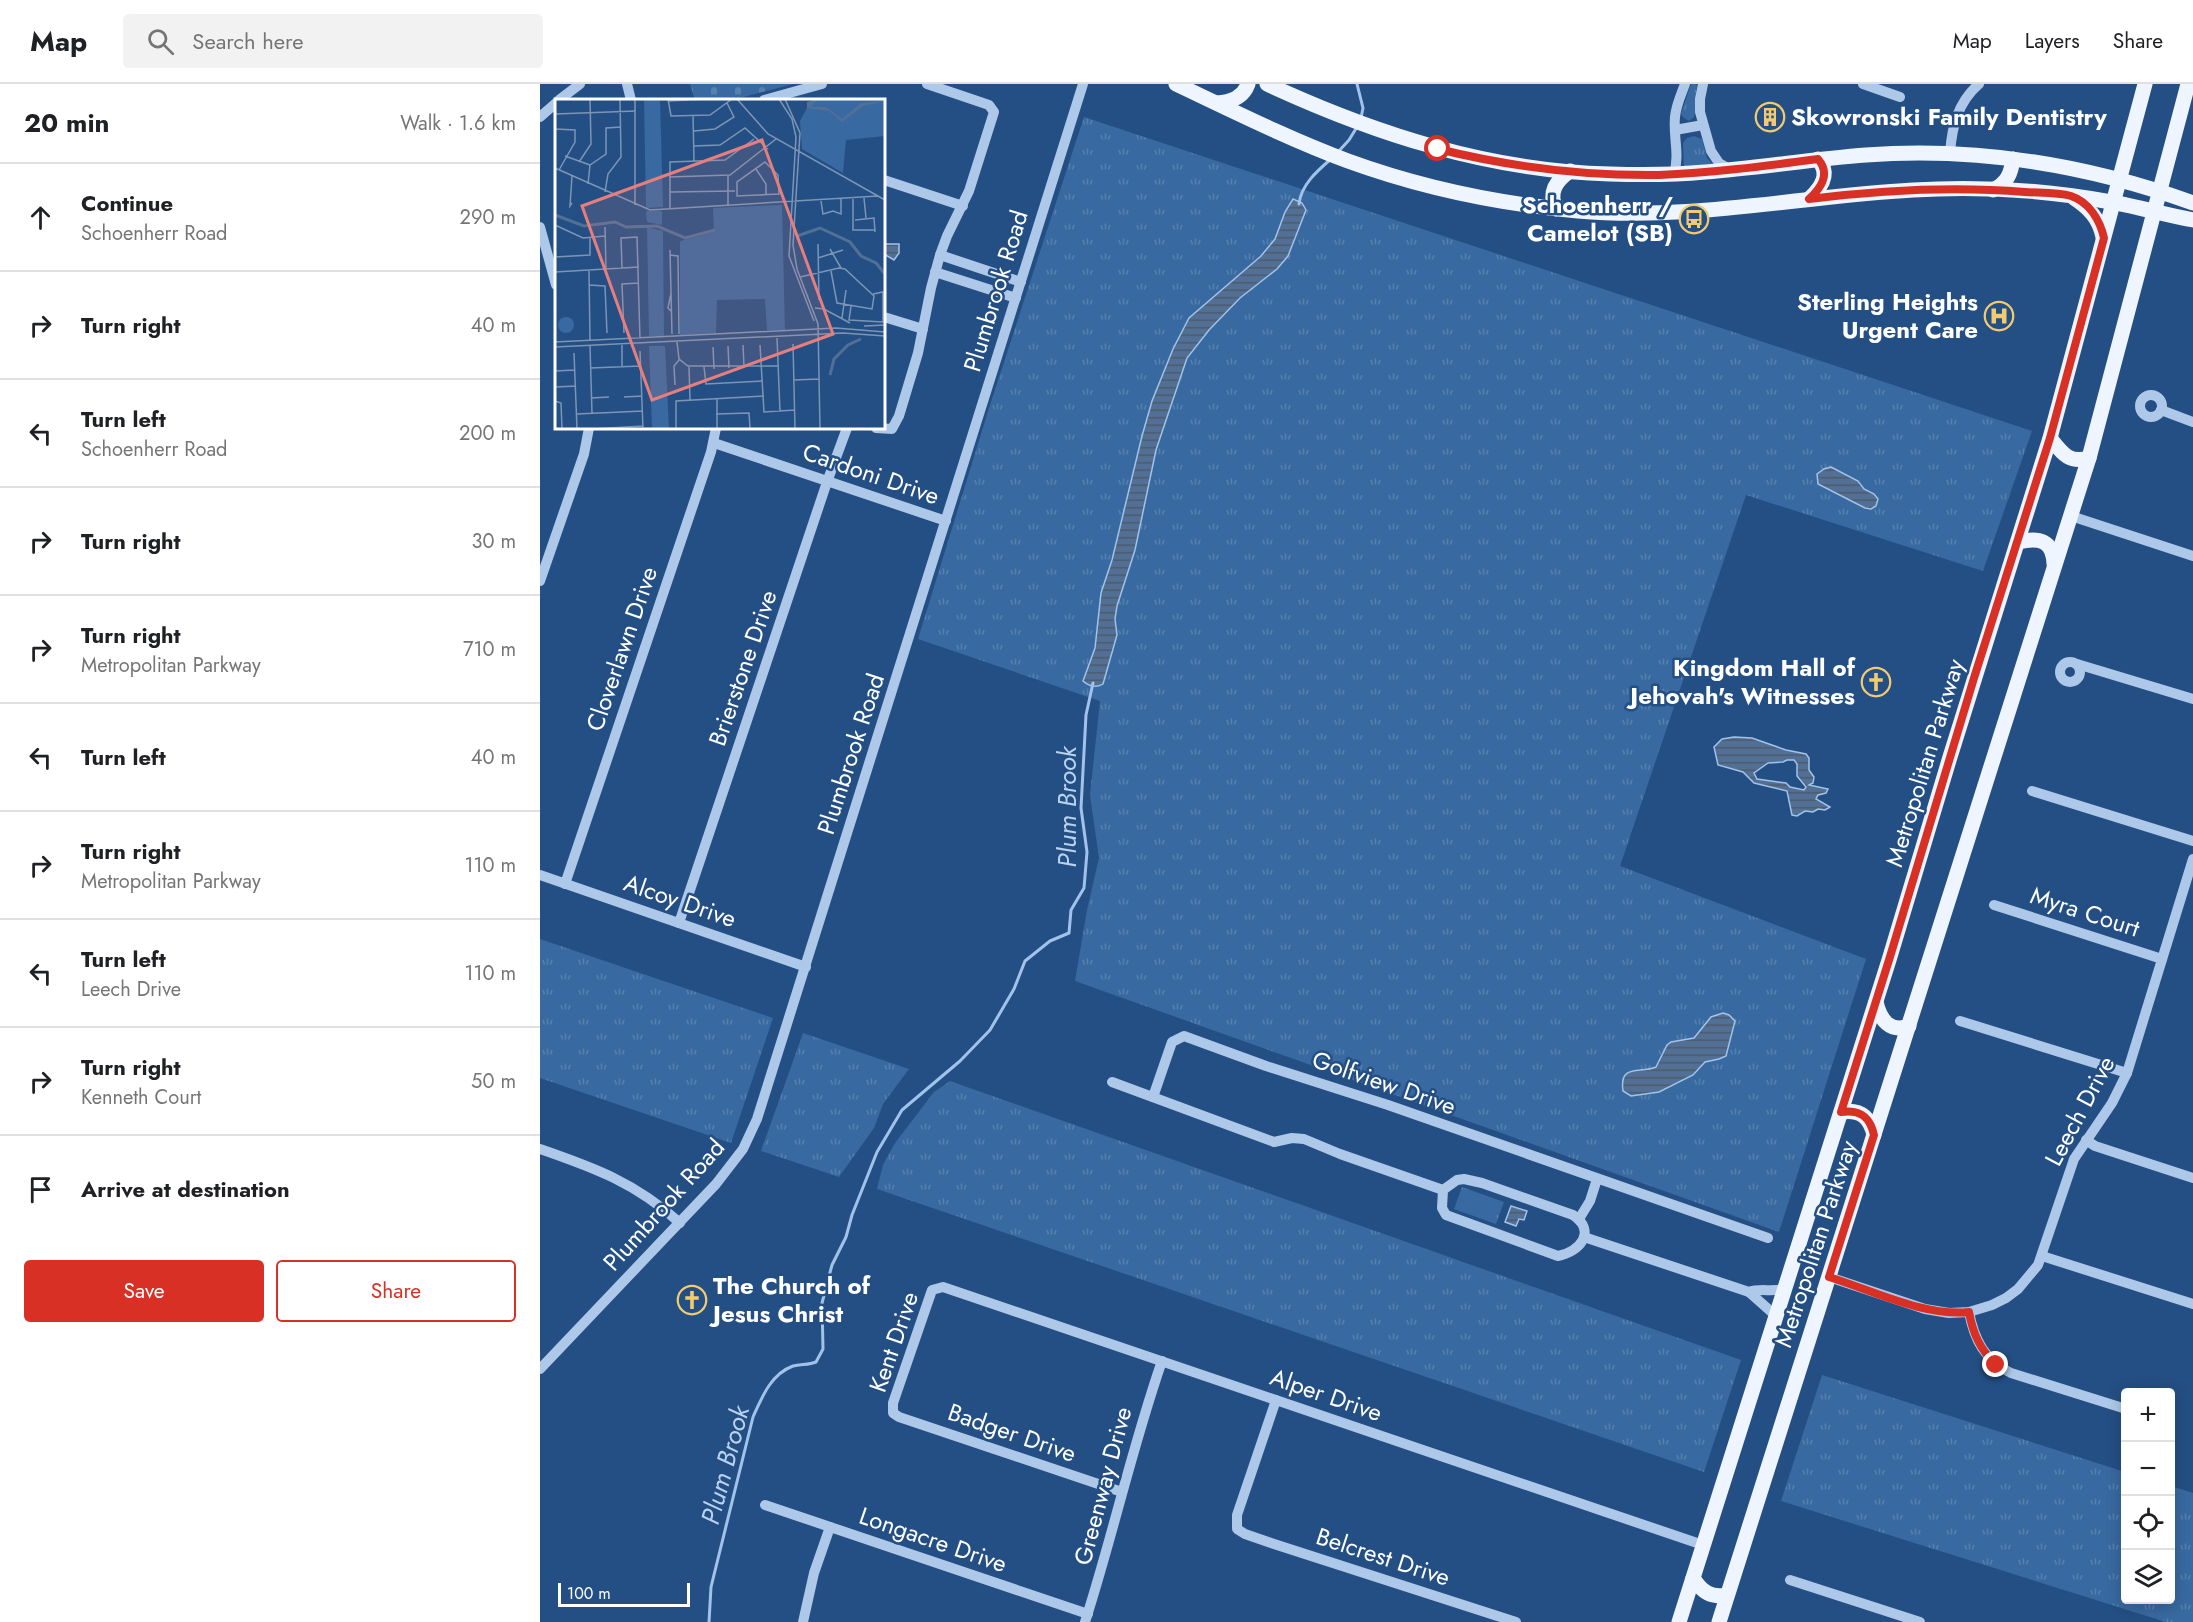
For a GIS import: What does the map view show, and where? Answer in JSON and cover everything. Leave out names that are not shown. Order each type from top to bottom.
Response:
[{"type":"main road","points":[[1176,84],[1300,141],[1348,161],[1403,179],[1454,192],[1556,208],[1593,212],[1668,213],[1913,190],[1993,190],[2113,202],[2193,220]]},
{"type":"main road","points":[[1217,103],[1232,101],[1241,96],[1248,84]]},
{"type":"main road","points":[[1267,84],[1362,125],[1467,156],[1516,165],[1606,174],[1674,174],[1731,170],[1818,159],[1950,153],[2051,164],[2119,179],[2193,203]]},
{"type":"main road","name":"Metropolitan Parkway","points":[[1679,1622],[1876,1002],[1974,678],[2050,438],[2145,84]]},
{"type":"main road","name":"Metropolitan Parkway","points":[[1719,1622],[2089,458],[2187,84]]},
{"type":"main road","points":[[1809,199],[1818,191],[1824,180],[1825,169],[1818,159]]},
{"type":"main road","points":[[1993,190],[2001,186],[2008,177],[2013,159]]},
{"type":"main road","points":[[1556,208],[1552,197],[1554,187],[1570,171]]},
{"type":"main road","points":[[2071,196],[2095,215],[2104,238]]},
{"type":"main road","points":[[2050,438],[2067,458],[2076,461],[2089,458]]},
{"type":"main road","points":[[2018,542],[2035,539],[2047,543],[2054,555],[2055,567]]},
{"type":"main road","points":[[1876,1002],[1885,1023],[1896,1028],[1909,1026]]},
{"type":"main road","points":[[1841,1112],[1854,1111],[1863,1114],[1870,1122],[1874,1135]]},
{"type":"main road","points":[[1693,1578],[1699,1588],[1710,1595],[1727,1595]]},
{"type":"street","points":[[561,99],[580,84]]},
{"type":"street","points":[[627,84],[631,99]]},
{"type":"street","points":[[768,99],[822,84]]},
{"type":"street","points":[[885,429],[892,429],[899,416],[915,363],[940,255],[963,206],[994,112],[989,105],[927,84]]},
{"type":"street","name":"Plumbrook Road","points":[[540,1369],[680,1223],[731,1166],[750,1135],[766,1097],[1083,84]]},
{"type":"street","points":[[1674,174],[1678,159],[1675,130],[1677,105],[1685,84]]},
{"type":"street","points":[[1703,84],[1700,99],[1703,124],[1713,156],[1719,163],[1731,170]]},
{"type":"street","points":[[1863,84],[1900,97]]},
{"type":"street","points":[[1950,153],[1953,124],[1957,113],[1979,84]]},
{"type":"street","points":[[540,117],[555,104]]},
{"type":"street","points":[[1675,130],[1703,124]]},
{"type":"street","points":[[885,180],[963,206]]},
{"type":"street","points":[[540,227],[555,281]]},
{"type":"street","points":[[940,255],[1021,282]]},
{"type":"street","points":[[935,272],[1016,298]]},
{"type":"street","points":[[885,317],[923,328]]},
{"type":"street","points":[[2161,410],[2193,422]]},
{"type":"street","points":[[540,581],[584,454],[589,429]]},
{"type":"street","name":"Cloverlawn Drive","points":[[565,884],[714,443],[716,429]]},
{"type":"street","name":"Brierstone Drive","points":[[679,923],[827,482],[848,429]]},
{"type":"street","name":"Cardoni Drive","points":[[714,443],[946,521]]},
{"type":"street","points":[[2071,516],[2193,556]]},
{"type":"street","points":[[2090,670],[2074,682],[2062,679],[2060,673],[2064,663],[2071,662],[2090,670],[2193,699]]},
{"type":"street","points":[[2077,664],[2080,671],[2079,677]]},
{"type":"street","points":[[2032,791],[2193,841]]},
{"type":"street","name":"Leech Drive","points":[[1829,1277],[1925,1309],[1948,1313],[1969,1312],[1992,1305],[2006,1298],[2030,1276],[2042,1256],[2070,1168],[2112,1103],[2127,1073],[2193,859]]},
{"type":"street","name":"Alcoy Drive","points":[[540,876],[806,967]]},
{"type":"street","name":"Myra Court","points":[[1994,905],[2162,958]]},
{"type":"street","points":[[1960,1021],[2127,1073]]},
{"type":"street","name":"Golfview Drive","points":[[1154,1097],[1172,1042],[1184,1036],[1266,1066],[1389,1105],[1768,1238]]},
{"type":"street","points":[[1112,1082],[1274,1142],[1292,1137],[1304,1139],[1443,1190]]},
{"type":"street","points":[[2086,1140],[2095,1146],[2193,1178]]},
{"type":"street","points":[[540,1149],[624,1182],[664,1209],[680,1223]]},
{"type":"street","points":[[1464,1179],[1492,1187],[1573,1215],[1579,1219],[1584,1229],[1584,1237],[1579,1247],[1568,1254],[1558,1256],[1549,1254],[1446,1215],[1442,1208],[1443,1190],[1457,1180],[1464,1179]]},
{"type":"street","points":[[1579,1219],[1590,1201],[1597,1179]]},
{"type":"street","points":[[1584,1237],[1749,1292],[1776,1316]]},
{"type":"street","points":[[2042,1256],[2193,1304]]},
{"type":"street","name":"Alper Drive","points":[[935,1288],[943,1287],[1703,1545]]},
{"type":"street","name":"Kent Drive","points":[[892,1409],[930,1293],[935,1288]]},
{"type":"street","points":[[1749,1292],[1756,1289],[1769,1292],[1785,1289]]},
{"type":"street","points":[[1969,1312],[1971,1326],[1978,1343],[1996,1365],[2011,1373],[2121,1407]]},
{"type":"street","name":"Greenway Drive","points":[[1087,1618],[1138,1433],[1162,1361]]},
{"type":"street","name":"Belcrest Drive","points":[[1276,1400],[1237,1515],[1237,1529],[1262,1540],[1509,1621]]},
{"type":"street","name":"Badger Drive","points":[[892,1409],[899,1417],[1122,1492]]},
{"type":"street","name":"Longacre Drive","points":[[765,1505],[1087,1618]]},
{"type":"street","points":[[803,1622],[814,1573],[830,1527]]},
{"type":"street","points":[[1790,1580],[1905,1620],[1920,1622]]},
{"type":"green space","points":[[690,84],[793,84],[736,99],[695,99]]},
{"type":"green space","points":[[1691,84],[1697,86],[1695,113],[1689,121],[1681,114]]},
{"type":"green space","points":[[1084,117],[2032,431],[1983,571],[1746,495],[1620,866],[1866,959],[1779,1232],[1075,981],[1087,910],[1099,858],[1090,795],[1100,701],[918,639],[989,408]]},
{"type":"green space","points":[[1694,136],[1702,139],[1707,158],[1713,164],[1684,167],[1683,143],[1687,138]]},
{"type":"green space","points":[[540,939],[773,1018],[731,1143],[540,1078]]},
{"type":"green space","points":[[803,1033],[909,1069],[883,1104],[874,1128],[839,1177],[761,1151]]},
{"type":"green space","points":[[950,1081],[1741,1360],[1704,1472],[877,1189],[883,1165],[895,1143],[934,1092]]},
{"type":"green space","points":[[1462,1187],[1504,1202],[1496,1224],[1454,1209]]},
{"type":"green space","points":[[1468,1193],[1498,1203],[1493,1217],[1463,1207]]},
{"type":"green space","points":[[1822,1375],[2121,1471],[2121,1604],[2175,1604],[2175,1487],[2193,1493],[2193,1622],[2166,1622],[1781,1501]]},
{"type":"shaded area","points":[[1293,199],[1302,203],[1306,210],[1288,256],[1277,269],[1240,298],[1209,330],[1187,358],[1156,450],[1135,550],[1117,606],[1115,619],[1117,635],[1103,684],[1095,686],[1087,684],[1083,681],[1095,648],[1101,593],[1112,560],[1152,401],[1173,349],[1189,318],[1261,256],[1275,239],[1285,212]]},
{"type":"shaded area","points":[[885,244],[899,244],[899,253],[894,260],[885,255]]},
{"type":"shaded area","points":[[1831,467],[1858,481],[1864,489],[1874,494],[1878,499],[1876,506],[1871,509],[1865,508],[1818,484],[1817,474]]},
{"type":"shaded area","points":[[1752,738],[1786,750],[1806,754],[1809,758],[1809,770],[1814,777],[1813,783],[1809,785],[1828,789],[1816,799],[1830,807],[1813,812],[1805,811],[1797,816],[1792,815],[1787,791],[1754,783],[1743,772],[1718,765],[1714,747],[1722,739]],"holes":[[[1794,760],[1797,764],[1797,776],[1806,787],[1804,790],[1790,787],[1786,783],[1757,779],[1754,773],[1768,763]]]},
{"type":"shaded area","points":[[1723,1013],[1735,1021],[1726,1056],[1705,1062],[1693,1075],[1659,1092],[1631,1096],[1623,1091],[1624,1076],[1627,1073],[1656,1067],[1667,1045],[1671,1042],[1694,1038],[1711,1017]]},
{"type":"shaded area","points":[[1511,1206],[1527,1211],[1524,1220],[1519,1219],[1516,1226],[1505,1222]]},
{"type":"waterway","name":"Plum Brook","points":[[1357,84],[1363,108],[1361,118]]},
{"type":"waterway","name":"Plum Brook","points":[[1338,152],[1357,127]]},
{"type":"waterway","name":"Plum Brook","points":[[1299,204],[1306,185],[1331,159]]},
{"type":"waterway","name":"Plum Brook","points":[[709,1622],[711,1587],[753,1417],[773,1380],[793,1366],[816,1362],[823,1349],[822,1303],[832,1265],[846,1237],[852,1215],[877,1152],[902,1110],[960,1061],[990,1030],[1014,989],[1025,961],[1050,941],[1069,933],[1071,910],[1084,888],[1087,852],[1081,808],[1086,715],[1093,683]]},
{"type":"place","name":"Skowronski Family Dentistry","points":[[1770,117]]},
{"type":"place","name":"Schoenherr / Camelot (SB)","points":[[1694,219]]},
{"type":"place","name":"Sterling Heights Urgent Care","points":[[1999,316]]},
{"type":"place","name":"Kingdom Hall of Jehovah's Witnesses","points":[[1876,682]]},
{"type":"place","name":"The Church of Jesus Christ","points":[[692,1300]]},
{"type":"route","points":[[1438,149],[1516,165],[1606,174],[1658,175],[1704,172],[1818,159],[1825,169],[1824,180],[1818,191],[1809,199],[1935,189],[2036,192],[2071,196],[2090,210],[2102,228],[2104,238],[2050,438],[1841,1112],[1854,1111],[1863,1114],[1870,1122],[1874,1135],[1829,1277],[1925,1309],[1948,1313],[1969,1312],[1971,1326],[1978,1343],[1996,1365]]}]
